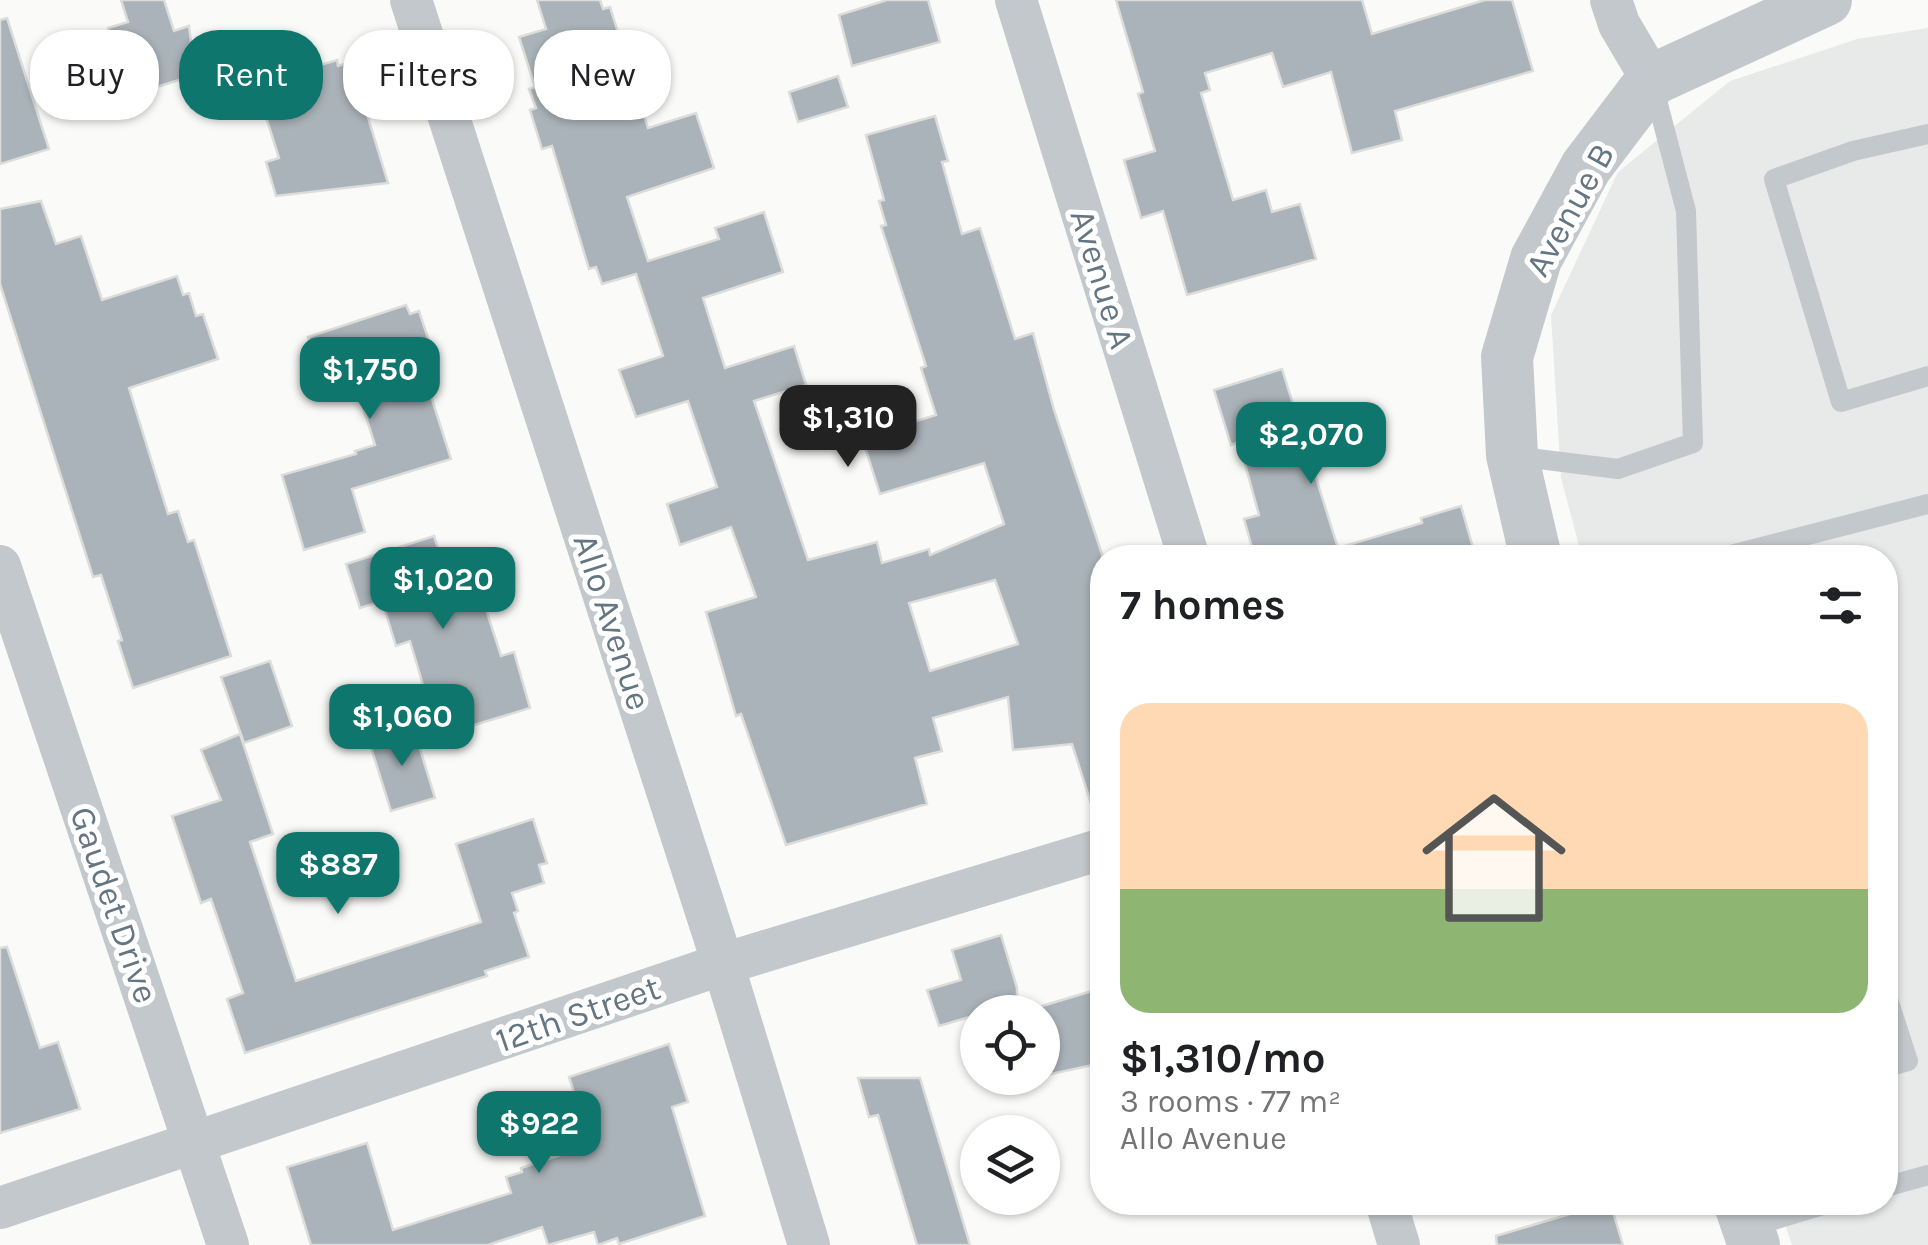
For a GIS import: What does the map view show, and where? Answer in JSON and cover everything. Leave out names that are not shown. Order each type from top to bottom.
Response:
[{"type":"street","name":"Allo Avenue","points":[[412,0],[810,1245]]},
{"type":"street","name":"Avenue A","points":[[1016,0],[1185,545]]},
{"type":"street","points":[[1611,0],[1619,24],[1652,80],[1826,0]]},
{"type":"street","name":"Avenue B","points":[[1533,545],[1512,455],[1507,357],[1536,259],[1586,167],[1652,80]]},
{"type":"street","name":"Gaudet Drive","points":[[0,566],[228,1245]]},
{"type":"street","name":"12th Street","points":[[0,1208],[723,964],[1090,854]]},
{"type":"street","points":[[1390,1215],[1398,1245]]},
{"type":"lane","points":[[1512,455],[1618,470],[1693,442],[1686,211],[1652,80]]},
{"type":"lane","points":[[1928,134],[1853,151],[1774,180],[1841,402],[1928,376]]},
{"type":"lane","points":[[1769,545],[1928,504]]},
{"type":"lane","points":[[1898,1030],[1908,1061],[1898,1064]]},
{"type":"lane","points":[[1898,1183],[1928,1174]]},
{"type":"lane","points":[[1747,1225],[1784,1215]]},
{"type":"shaded area","points":[[1928,28],[1928,1245],[1792,1245],[1782,1215],[1898,1215],[1898,545],[1579,545],[1561,478],[1551,315],[1618,172],[1730,81],[1857,39]]},
{"type":"building","points":[[121,0],[164,0],[174,31],[189,26],[189,30],[179,30],[179,80],[159,86],[159,30],[109,30],[128,22]]},
{"type":"building","points":[[537,0],[600,0],[603,9],[610,7],[617,30],[543,30],[546,29]]},
{"type":"building","points":[[887,0],[928,0],[940,42],[852,66],[839,15]]},
{"type":"building","points":[[1116,0],[1362,0],[1372,34],[1485,0],[1512,0],[1533,71],[1395,111],[1402,140],[1352,153],[1331,72],[1283,87],[1272,53],[1205,73],[1210,90],[1201,93],[1233,200],[1266,190],[1272,212],[1300,204],[1316,259],[1187,295],[1163,211],[1141,218],[1124,160],[1155,151],[1138,94],[1143,92]]},
{"type":"building","points":[[7,18],[30,90],[30,120],[40,120],[49,149],[0,164],[0,20]]},
{"type":"building","points":[[534,33],[534,84],[519,37]]},
{"type":"building","points":[[337,60],[338,66],[343,64],[343,120],[369,120],[388,183],[276,196],[266,162],[279,158],[267,120],[323,120],[323,64]]},
{"type":"building","points":[[838,76],[848,107],[798,122],[789,92]]},
{"type":"building","points":[[534,109],[534,120],[645,120],[648,128],[696,113],[714,168],[627,197],[648,261],[719,239],[715,228],[764,212],[783,272],[703,298],[725,368],[794,346],[806,385],[754,401],[808,560],[877,542],[882,563],[929,549],[930,555],[1004,524],[984,463],[880,494],[862,438],[936,415],[921,368],[926,366],[881,226],[886,225],[879,201],[884,200],[866,135],[935,116],[948,161],[942,162],[962,234],[980,228],[1015,339],[1033,333],[1099,545],[1090,545],[1090,800],[1072,744],[1013,750],[1008,697],[933,718],[942,751],[915,758],[927,804],[786,845],[741,714],[736,716],[706,612],[756,597],[731,527],[680,545],[667,504],[717,487],[688,401],[636,417],[619,370],[663,356],[636,274],[602,284],[596,267],[589,269],[552,146],[542,149],[530,110]],"holes":[[[995,580],[1018,644],[930,671],[909,603]]]},
{"type":"building","points":[[41,201],[56,244],[81,236],[102,300],[177,276],[183,295],[189,293],[196,316],[203,314],[218,359],[129,388],[168,514],[178,511],[188,542],[194,540],[231,656],[133,688],[101,575],[93,577],[0,284],[0,209]]},
{"type":"building","points":[[406,305],[410,314],[419,311],[430,344],[416,349],[451,459],[352,489],[365,532],[304,550],[282,475],[375,445],[351,370],[323,380],[308,337]]},
{"type":"building","points":[[1282,369],[1337,545],[1251,545],[1244,519],[1259,515],[1239,442],[1231,445],[1214,390]]},
{"type":"building","points":[[1461,506],[1472,545],[1348,545],[1422,523],[1421,518]]},
{"type":"building","points":[[434,536],[441,558],[467,550],[501,656],[514,652],[530,708],[438,736],[410,641],[396,646],[382,601],[360,608],[346,564]]},
{"type":"building","points":[[270,661],[292,726],[244,743],[221,677]]},
{"type":"building","points":[[413,726],[435,798],[391,811],[369,741]]},
{"type":"building","points":[[240,734],[273,834],[250,842],[296,981],[481,922],[456,844],[533,819],[547,863],[539,865],[544,883],[512,893],[518,911],[514,913],[529,957],[485,971],[487,976],[245,1053],[227,999],[243,993],[211,899],[201,903],[172,816],[221,800],[201,750]]},
{"type":"building","points":[[1001,935],[1017,995],[960,995],[960,1020],[939,1026],[927,990],[961,980],[952,950]]},
{"type":"building","points":[[7,947],[40,1048],[58,1042],[80,1109],[0,1133],[0,948]]},
{"type":"building","points":[[1090,992],[1090,1066],[1060,1072],[1060,1001]]},
{"type":"building","points":[[669,1044],[688,1102],[672,1107],[705,1216],[619,1244],[617,1238],[598,1245],[594,1232],[548,1245],[542,1227],[488,1245],[311,1245],[287,1167],[367,1143],[393,1230],[511,1193],[506,1177],[522,1172],[521,1168],[591,1145],[569,1077]]},
{"type":"building","points":[[858,1078],[920,1078],[970,1245],[917,1245],[878,1115],[869,1117]]},
{"type":"building","points":[[1566,1215],[1614,1215],[1623,1245],[1497,1245],[1496,1236]]}]
